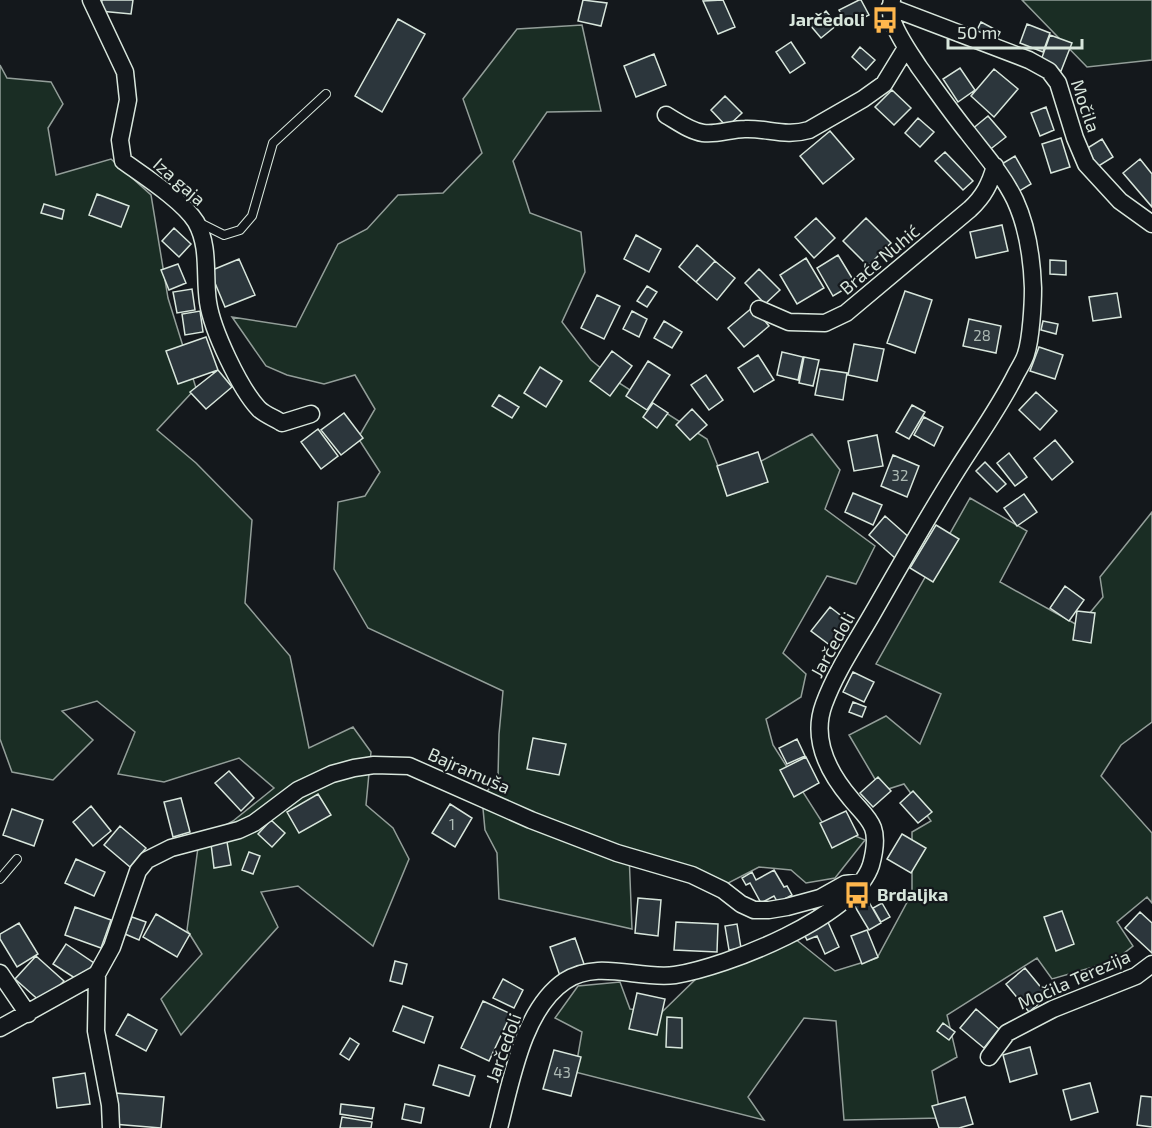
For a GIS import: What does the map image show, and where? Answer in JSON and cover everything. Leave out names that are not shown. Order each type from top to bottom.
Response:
[{"type":"street","name":"Iza gaja","points":[[91,0],[125,72],[128,100],[120,140],[123,160],[181,205],[195,221],[205,242],[208,304],[236,375],[259,409],[282,423],[311,414]]},
{"type":"street","name":"Jarčedoli","points":[[499,1128],[514,1069],[532,1020],[545,1000],[564,982],[579,974],[595,971],[673,975],[716,964],[768,945],[803,928],[836,907],[856,890],[870,867],[875,833],[872,824],[836,782],[826,762],[820,739],[820,715],[856,642],[936,504],[1005,396],[1026,354],[1033,289],[1029,254],[1015,201],[994,166],[906,48],[891,19],[891,3]]},
{"type":"street","name":"Močila","points":[[891,3],[1029,60],[1049,71],[1058,83],[1075,138],[1086,164],[1120,201],[1152,224]]},
{"type":"street","points":[[666,115],[684,126],[704,133],[749,129],[782,134],[800,133],[863,99],[884,84],[906,48]]},
{"type":"street","name":"Braće Nuhić","points":[[759,309],[789,322],[825,323],[846,314],[984,195],[994,166]]},
{"type":"street","name":"Bajramuša","points":[[111,1128],[110,1105],[96,1030],[97,974],[112,947],[138,871],[147,860],[171,848],[239,830],[254,823],[298,790],[332,774],[374,765],[409,766],[531,820],[617,853],[692,875],[754,910],[787,907],[820,898],[845,884],[862,882]]},
{"type":"street","name":"Močila Terezija","points":[[988,1058],[1007,1033],[1053,1009],[1136,976],[1152,964]]},
{"type":"street","points":[[0,973],[28,1014]]},
{"type":"street","points":[[0,1028],[97,974]]},
{"type":"lane","points":[[195,221],[224,235],[240,230],[252,216],[273,143],[326,94]]},
{"type":"lane","points":[[0,879],[17,859]]},
{"type":"green space","points":[[1022,0],[1152,0],[1152,60],[1087,67]]},
{"type":"green space","points":[[582,25],[601,111],[547,112],[513,161],[530,213],[581,232],[585,272],[562,322],[591,360],[619,383],[707,439],[724,481],[812,434],[840,470],[825,509],[875,546],[856,584],[827,576],[783,653],[806,674],[801,697],[766,719],[773,745],[822,822],[865,840],[835,878],[806,883],[791,870],[759,867],[711,892],[629,853],[632,929],[499,899],[497,853],[485,830],[482,798],[498,777],[503,691],[368,628],[334,569],[338,502],[365,496],[380,472],[358,438],[375,409],[355,375],[324,384],[287,375],[266,366],[232,317],[296,327],[338,244],[367,229],[398,195],[443,193],[482,153],[463,99],[517,29]]},
{"type":"green space","points":[[0,65],[7,78],[51,82],[63,104],[48,128],[56,175],[111,159],[151,195],[168,298],[196,388],[157,430],[196,463],[252,520],[245,603],[290,656],[309,748],[353,727],[371,752],[366,805],[393,828],[409,859],[373,946],[298,886],[261,892],[278,927],[181,1035],[161,999],[202,954],[187,930],[199,840],[233,821],[274,788],[239,758],[164,782],[118,774],[135,732],[97,701],[62,711],[93,740],[53,780],[12,772],[0,739]]},
{"type":"green space","points":[[970,498],[1027,531],[1000,582],[1079,626],[1103,597],[1100,577],[1152,512],[1152,722],[1121,745],[1101,776],[1152,833],[1152,903],[1147,897],[1117,922],[1133,946],[1114,961],[1052,979],[1037,958],[947,1015],[957,1057],[932,1071],[941,1118],[844,1120],[836,1021],[804,1018],[748,1097],[764,1120],[575,1072],[582,1032],[555,1018],[578,986],[620,982],[630,1009],[662,1012],[699,976],[794,938],[835,971],[877,958],[912,893],[912,832],[931,821],[904,784],[882,791],[849,735],[886,716],[920,744],[941,694],[876,664]]},
{"type":"building","points":[[102,0],[133,0],[131,14],[100,11]]},
{"type":"building","points":[[583,0],[607,3],[601,26],[578,21]]},
{"type":"building","points":[[723,0],[735,27],[718,34],[703,1]]},
{"type":"building","points":[[859,0],[869,15],[847,26],[839,10]]},
{"type":"building","points":[[826,11],[837,25],[821,38],[810,25]]},
{"type":"building","points":[[398,19],[425,34],[382,112],[355,96]]},
{"type":"building","points":[[981,22],[1000,32],[994,44],[975,34]]},
{"type":"building","points":[[1027,24],[1050,33],[1043,52],[1020,43]]},
{"type":"building","points":[[1050,35],[1072,43],[1061,71],[1040,63]]},
{"type":"building","points":[[791,42],[805,63],[790,73],[776,52]]},
{"type":"building","points":[[860,47],[875,60],[866,70],[852,57]]},
{"type":"building","points":[[654,54],[666,85],[636,97],[624,66]]},
{"type":"building","points":[[960,68],[975,90],[958,102],[943,79]]},
{"type":"building","points":[[994,69],[1018,89],[994,117],[971,96]]},
{"type":"building","points":[[892,90],[911,108],[894,125],[875,107]]},
{"type":"building","points":[[725,96],[742,113],[727,127],[711,110]]},
{"type":"building","points":[[1046,107],[1054,130],[1040,136],[1031,113]]},
{"type":"building","points":[[988,116],[1006,137],[988,151],[971,130]]},
{"type":"building","points":[[918,118],[934,132],[920,147],[905,133]]},
{"type":"building","points":[[830,131],[854,159],[823,184],[800,156]]},
{"type":"building","points":[[1061,138],[1070,167],[1051,173],[1042,144]]},
{"type":"building","points":[[1102,139],[1113,157],[1097,167],[1086,149]]},
{"type":"building","points":[[945,152],[973,181],[963,190],[935,161]]},
{"type":"building","points":[[1015,156],[1031,184],[1016,193],[1000,165]]},
{"type":"building","points":[[1140,159],[1152,174],[1152,207],[1123,173]]},
{"type":"building","points":[[97,194],[129,206],[121,227],[89,215]]},
{"type":"building","points":[[44,204],[64,210],[62,219],[41,213]]},
{"type":"building","points":[[816,218],[835,238],[814,258],[795,237]]},
{"type":"building","points":[[866,218],[891,243],[868,266],[843,241]]},
{"type":"building","points":[[1002,225],[1008,251],[976,258],[970,232]]},
{"type":"building","points":[[174,228],[191,244],[179,257],[162,241]]},
{"type":"building","points":[[636,235],[661,249],[649,272],[624,259]]},
{"type":"building","points":[[697,245],[715,261],[696,282],[679,267]]},
{"type":"building","points":[[838,255],[855,283],[833,296],[817,268]]},
{"type":"building","points":[[806,258],[824,288],[797,304],[780,275]]},
{"type":"building","points":[[239,259],[255,295],[225,307],[210,271]]},
{"type":"building","points":[[1050,260],[1066,261],[1066,275],[1050,274]]},
{"type":"building","points":[[715,261],[735,278],[717,300],[696,282]]},
{"type":"building","points":[[178,264],[186,283],[169,290],[161,270]]},
{"type":"building","points":[[759,269],[780,290],[765,304],[745,283]]},
{"type":"building","points":[[647,286],[657,292],[647,307],[637,301]]},
{"type":"building","points":[[192,289],[195,310],[177,313],[173,292]]},
{"type":"building","points":[[905,291],[932,300],[915,353],[887,343]]},
{"type":"building","points":[[1117,293],[1121,317],[1093,321],[1089,297]]},
{"type":"building","points":[[597,295],[620,306],[604,339],[581,328]]},
{"type":"building","points":[[753,307],[769,326],[744,347],[728,328]]},
{"type":"building","points":[[200,311],[203,332],[185,335],[182,314]]},
{"type":"building","points":[[632,311],[647,319],[639,337],[623,329]]},
{"type":"building","points":[[969,319],[1001,326],[996,353],[963,346]]},
{"type":"building","points":[[664,321],[682,332],[672,348],[654,338]]},
{"type":"building","points":[[1043,321],[1058,324],[1056,334],[1041,330]]},
{"type":"building","points":[[206,337],[218,370],[178,384],[166,351]]},
{"type":"building","points":[[854,344],[884,349],[877,381],[848,375]]},
{"type":"building","points":[[1039,347],[1063,355],[1055,379],[1030,371]]},
{"type":"building","points":[[612,351],[632,366],[610,396],[590,381]]},
{"type":"building","points":[[782,352],[803,357],[798,380],[777,375]]},
{"type":"building","points":[[758,355],[774,380],[754,392],[738,368]]},
{"type":"building","points":[[804,357],[819,360],[813,386],[799,383]]},
{"type":"building","points":[[648,361],[670,375],[647,410],[626,396]]},
{"type":"building","points":[[540,367],[562,381],[546,407],[524,393]]},
{"type":"building","points":[[820,369],[847,373],[843,400],[815,395]]},
{"type":"building","points":[[218,370],[232,387],[206,409],[190,392]]},
{"type":"building","points":[[706,375],[723,400],[709,410],[691,385]]},
{"type":"building","points":[[1036,392],[1057,411],[1040,430],[1019,410]]},
{"type":"building","points":[[499,395],[519,407],[512,418],[492,406]]},
{"type":"building","points":[[653,403],[668,413],[657,428],[643,417]]},
{"type":"building","points":[[912,405],[925,412],[909,439],[896,432]]},
{"type":"building","points":[[692,409],[707,425],[690,440],[676,425]]},
{"type":"building","points":[[344,413],[363,438],[341,455],[321,430]]},
{"type":"building","points":[[924,417],[943,427],[934,446],[914,435]]},
{"type":"building","points":[[318,429],[338,456],[321,469],[301,442]]},
{"type":"building","points":[[877,435],[883,466],[854,471],[848,441]]},
{"type":"building","points":[[1055,440],[1073,462],[1052,480],[1034,458]]},
{"type":"building","points":[[758,452],[768,482],[727,496],[717,466]]},
{"type":"building","points":[[1009,453],[1027,477],[1015,486],[997,463]]},
{"type":"building","points":[[893,455],[919,466],[907,497],[881,486]]},
{"type":"building","points":[[985,462],[1006,484],[997,492],[976,471]]},
{"type":"building","points":[[853,493],[882,505],[873,525],[845,512]]},
{"type":"building","points":[[1024,494],[1037,512],[1017,526],[1004,508]]},
{"type":"building","points":[[885,516],[911,539],[895,558],[869,535]]},
{"type":"building","points":[[936,525],[959,539],[933,582],[910,568]]},
{"type":"building","points":[[1065,586],[1084,600],[1069,621],[1050,608]]},
{"type":"building","points":[[830,607],[849,622],[831,646],[811,631]]},
{"type":"building","points":[[1077,611],[1095,613],[1091,643],[1073,640]]},
{"type":"building","points":[[853,672],[874,682],[864,702],[843,692]]},
{"type":"building","points":[[853,702],[866,707],[862,717],[849,712]]},
{"type":"building","points":[[533,738],[566,744],[559,775],[527,769]]},
{"type":"building","points":[[797,739],[805,756],[787,764],[779,748]]},
{"type":"building","points":[[806,757],[819,783],[794,797],[780,770]]},
{"type":"building","points":[[229,771],[254,798],[241,811],[215,783]]},
{"type":"building","points":[[878,777],[891,791],[873,807],[860,793]]},
{"type":"building","points":[[913,791],[932,812],[918,823],[900,803]]},
{"type":"building","points":[[318,794],[331,815],[299,833],[287,812]]},
{"type":"building","points":[[181,798],[190,832],[173,837],[164,802]]},
{"type":"building","points":[[450,804],[472,818],[455,847],[432,833]]},
{"type":"building","points":[[91,806],[111,831],[93,846],[73,822]]},
{"type":"building","points":[[12,809],[43,820],[34,846],[3,835]]},
{"type":"building","points":[[846,811],[858,835],[832,848],[820,823]]},
{"type":"building","points":[[271,820],[285,833],[272,847],[258,834]]},
{"type":"building","points":[[120,826],[146,848],[130,867],[104,845]]},
{"type":"building","points":[[902,834],[926,848],[911,873],[887,859]]},
{"type":"building","points":[[227,842],[231,865],[214,868],[211,844]]},
{"type":"building","points":[[249,852],[260,856],[253,874],[242,870]]},
{"type":"building","points":[[76,859],[105,872],[94,896],[65,883]]},
{"type":"building","points":[[774,870],[784,887],[787,886],[792,895],[778,903],[774,896],[761,903],[750,883],[746,885],[742,878],[752,872],[756,880]]},
{"type":"building","points":[[866,897],[881,923],[869,930],[854,905]]},
{"type":"building","points":[[638,898],[661,900],[658,936],[635,933]]},
{"type":"building","points":[[882,903],[890,917],[881,922],[873,908]]},
{"type":"building","points":[[75,907],[111,920],[101,948],[65,935]]},
{"type":"building","points":[[1062,911],[1074,944],[1056,951],[1044,917]]},
{"type":"building","points":[[1140,912],[1152,923],[1152,953],[1125,928]]},
{"type":"building","points":[[156,914],[190,934],[177,957],[143,937]]},
{"type":"building","points":[[132,917],[146,922],[139,940],[125,934]]},
{"type":"building","points":[[827,920],[839,947],[825,954],[817,936],[807,940],[803,932]]},
{"type":"building","points":[[676,922],[718,924],[717,952],[674,950]]},
{"type":"building","points":[[19,923],[38,954],[17,967],[0,939],[0,934]]},
{"type":"building","points":[[737,924],[741,948],[729,950],[725,926]]},
{"type":"building","points":[[867,930],[878,957],[862,964],[851,936]]},
{"type":"building","points":[[575,938],[585,967],[560,976],[550,947]]},
{"type":"building","points":[[66,944],[94,963],[81,982],[53,964]]},
{"type":"building","points":[[36,956],[64,981],[43,1004],[15,979]]},
{"type":"building","points":[[395,961],[407,964],[402,984],[390,981]]},
{"type":"building","points":[[1025,968],[1048,996],[1029,1012],[1006,984]]},
{"type":"building","points":[[503,979],[523,990],[514,1008],[493,998]]},
{"type":"building","points":[[637,993],[665,999],[657,1035],[629,1029]]},
{"type":"building","points":[[483,1001],[511,1014],[489,1061],[461,1048]]},
{"type":"building","points":[[403,1006],[433,1017],[424,1043],[393,1031]]},
{"type":"building","points":[[976,1009],[999,1029],[984,1048],[960,1028]]},
{"type":"building","points":[[128,1014],[157,1030],[146,1051],[116,1035]]},
{"type":"building","points":[[667,1017],[682,1018],[682,1048],[666,1047]]},
{"type":"building","points":[[943,1023],[955,1032],[949,1040],[937,1031]]},
{"type":"building","points":[[350,1038],[359,1044],[349,1060],[340,1054]]},
{"type":"building","points":[[1030,1047],[1037,1074],[1010,1082],[1003,1055]]},
{"type":"building","points":[[554,1050],[581,1057],[571,1096],[543,1089]]},
{"type":"building","points":[[439,1065],[475,1076],[469,1096],[433,1085]]},
{"type":"building","points":[[85,1073],[90,1104],[57,1108],[53,1078]]},
{"type":"building","points":[[1090,1083],[1098,1112],[1071,1120],[1063,1090]]},
{"type":"building","points":[[115,1093],[164,1097],[161,1128],[113,1124]]},
{"type":"building","points":[[1141,1096],[1152,1097],[1152,1127],[1137,1125]]},
{"type":"building","points":[[965,1097],[973,1124],[959,1128],[939,1128],[932,1106]]},
{"type":"building","points":[[341,1104],[374,1108],[372,1119],[340,1114]]},
{"type":"building","points":[[405,1104],[424,1108],[421,1123],[402,1119]]},
{"type":"building","points":[[342,1117],[372,1122],[371,1128],[340,1128]]},
{"type":"place","name":"Jarčedoli","points":[[885,20]]},
{"type":"place","name":"Brdaljka","points":[[857,895]]}]
